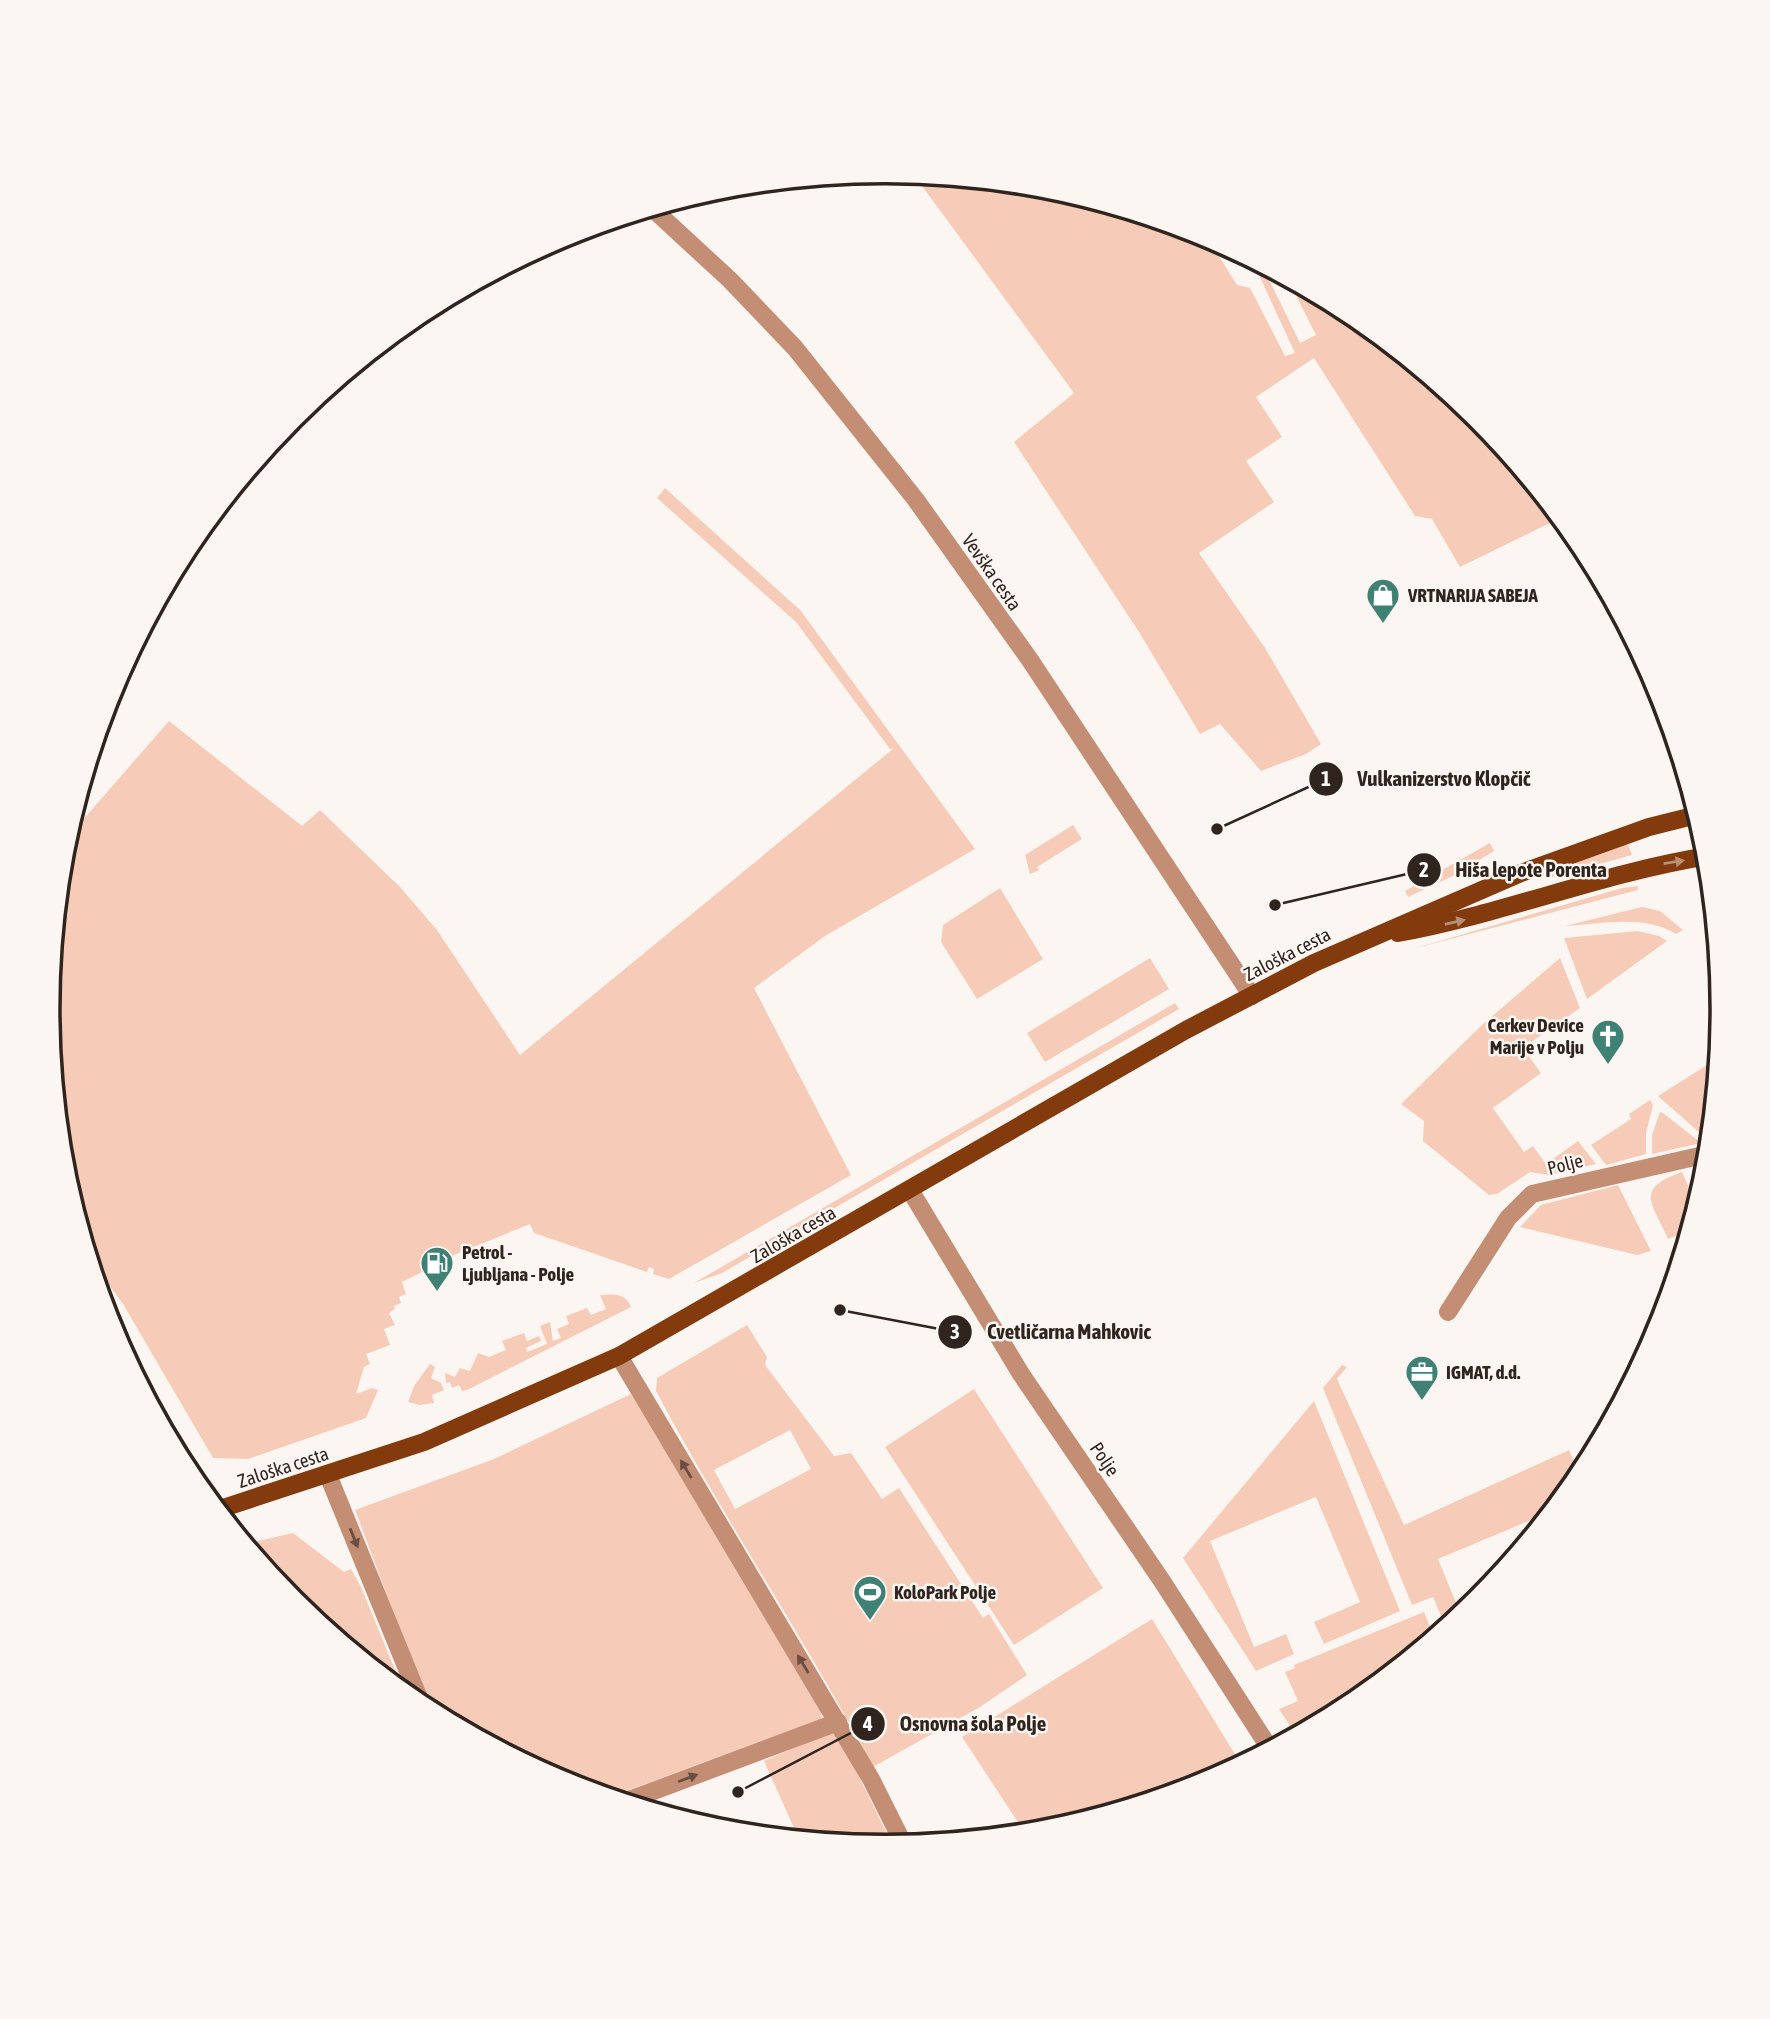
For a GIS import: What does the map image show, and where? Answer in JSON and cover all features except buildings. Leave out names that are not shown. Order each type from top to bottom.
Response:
[{"type":"main road","name":"Zaloška cesta","points":[[227,1507],[424,1441],[619,1356],[1186,1030],[1364,939],[1571,854],[1649,827],[1687,817]]},
{"type":"main road","name":"Zaloška cesta","points":[[1364,939],[1457,922],[1635,870],[1697,858]]},
{"type":"street","name":"Vevška cesta","points":[[660,215],[730,280],[795,348],[916,500],[1030,660],[1252,996]]},
{"type":"street","name":"Polje","points":[[1448,1312],[1508,1218],[1532,1194],[1697,1157]]},
{"type":"street","name":"Polje","points":[[910,1190],[1021,1374],[1163,1581],[1265,1742]]},
{"type":"street","points":[[619,1356],[838,1722],[899,1834]]},
{"type":"street","points":[[328,1475],[415,1688]]},
{"type":"street","points":[[638,1797],[838,1722]]},
{"type":"shaded area","points":[[922,185],[993,191],[1046,200],[1099,212],[1201,247],[1218,255],[1237,285],[1250,288],[1285,356],[1295,353],[1258,273],[1269,279],[1300,343],[1316,335],[1295,293],[1344,323],[1429,389],[1506,465],[1551,522],[1460,567],[1432,519],[1415,516],[1314,358],[1256,397],[1282,437],[1246,461],[1274,502],[1199,553],[1265,648],[1321,744],[1306,754],[1261,771],[1220,724],[1200,734],[1139,632],[1014,442],[1074,393]]},
{"type":"shaded area","points":[[665,488],[801,611],[975,849],[825,936],[754,988],[851,1175],[669,1279],[653,1274],[654,1269],[649,1267],[647,1272],[534,1233],[530,1224],[449,1257],[450,1259],[439,1264],[438,1261],[429,1264],[430,1268],[402,1282],[406,1294],[399,1297],[401,1303],[394,1306],[395,1309],[389,1313],[395,1325],[384,1329],[390,1345],[366,1354],[370,1364],[364,1367],[356,1394],[372,1388],[378,1390],[366,1418],[248,1459],[213,1458],[123,1304],[104,1278],[75,1171],[61,1063],[61,956],[75,848],[82,821],[169,721],[302,826],[320,810],[400,887],[437,930],[520,1055],[894,748],[890,749],[796,622],[657,498]]},
{"type":"shaded area","points":[[1073,825],[1082,839],[1030,874],[1025,855]]},
{"type":"shaded area","points":[[1490,843],[1494,851],[1455,875],[1408,897],[1405,891]]},
{"type":"shaded area","points":[[1628,844],[1632,855],[1552,877],[1550,872]]},
{"type":"shaded area","points":[[1638,886],[1638,890],[1412,949],[1622,888]]},
{"type":"shaded area","points":[[1000,888],[1043,959],[977,999],[941,942],[943,925]]},
{"type":"shaded area","points":[[1642,907],[1660,911],[1683,930],[1676,934],[1664,928],[1636,922],[1565,926]]},
{"type":"shaded area","points":[[1638,931],[1659,936],[1667,941],[1587,999],[1564,938]]},
{"type":"shaded area","points":[[1150,958],[1169,989],[1045,1062],[1027,1033]]},
{"type":"shaded area","points":[[1560,958],[1580,1008],[1523,1048],[1541,1073],[1493,1108],[1524,1152],[1533,1146],[1546,1164],[1578,1141],[1596,1164],[1549,1175],[1530,1172],[1497,1194],[1489,1195],[1423,1141],[1424,1121],[1401,1104],[1483,1024]]},
{"type":"shaded area","points":[[1175,1003],[1179,1009],[722,1273],[694,1283]]},
{"type":"shaded area","points":[[1707,1065],[1709,1065],[1701,1134],[1658,1096]]},
{"type":"shaded area","points":[[1650,1100],[1653,1105],[1646,1133],[1646,1154],[1606,1165],[1591,1145],[1631,1119],[1629,1114]]},
{"type":"shaded area","points":[[1660,1112],[1699,1143],[1652,1154],[1652,1135]]},
{"type":"shaded area","points":[[1682,1172],[1690,1190],[1679,1234],[1668,1239],[1651,1198],[1657,1184]]},
{"type":"shaded area","points":[[1618,1185],[1651,1251],[1637,1255],[1520,1227],[1541,1205]]},
{"type":"shaded area","points":[[600,1295],[622,1297],[631,1307],[467,1390],[462,1391],[459,1385],[452,1388],[450,1382],[446,1383],[445,1373],[455,1377],[460,1368],[470,1371],[478,1353],[489,1357],[506,1350],[502,1341],[524,1333],[527,1341],[539,1336],[541,1341],[526,1348],[527,1352],[547,1344],[540,1326],[550,1322],[553,1341],[561,1338],[557,1329],[569,1324],[566,1316],[587,1308],[591,1315],[606,1309]]},
{"type":"shaded area","points":[[747,1325],[767,1357],[765,1365],[834,1456],[851,1453],[882,1499],[899,1488],[983,1618],[989,1614],[1027,1675],[980,1707],[873,1767],[682,1439],[656,1391],[657,1378]],"holes":[[[790,1430],[811,1469],[735,1509],[714,1470]]]},
{"type":"shaded area","points":[[430,1364],[435,1367],[431,1378],[441,1383],[444,1390],[432,1395],[434,1403],[420,1405],[408,1402],[414,1386]]},
{"type":"shaded area","points":[[1342,1365],[1347,1367],[1337,1379],[1404,1525],[1569,1450],[1574,1463],[1535,1518],[1438,1559],[1457,1604],[1442,1618],[1433,1597],[1412,1605],[1323,1388]]},
{"type":"shaded area","points":[[974,1389],[1103,1588],[1014,1645],[885,1447]]},
{"type":"shaded area","points":[[631,1394],[822,1707],[821,1719],[623,1792],[520,1750],[425,1695],[355,1510],[494,1459]]},
{"type":"shaded area","points":[[1314,1401],[1400,1611],[1324,1644],[1314,1622],[1360,1602],[1316,1497],[1210,1541],[1254,1647],[1286,1634],[1294,1654],[1256,1671],[1183,1558]]},
{"type":"shaded area","points":[[293,1533],[344,1572],[351,1569],[397,1675],[341,1630],[301,1593],[254,1542]]},
{"type":"shaded area","points":[[1424,1612],[1431,1629],[1344,1696],[1291,1728],[1279,1709],[1298,1701],[1285,1672],[1295,1668],[1294,1665]]},
{"type":"shaded area","points":[[1152,1619],[1236,1756],[1150,1791],[1099,1807],[1019,1824],[962,1737]]},
{"type":"shaded area","points":[[836,1730],[888,1835],[795,1830],[764,1761]]},
{"type":"place","name":"VRTNARIJA SABEJA","points":[[1383,625]]},
{"type":"place","name":"Vulkanizerstvo Klopčič","points":[[1217,829]]},
{"type":"place","name":"Hiša lepote Porenta","points":[[1275,905]]},
{"type":"place","name":"Cerkev Device Marije v Polju","points":[[1608,1066]]},
{"type":"place","name":"Petrol - Ljubljana - Polje","points":[[437,1293]]},
{"type":"place","name":"Cvetličarna Mahkovic","points":[[840,1310]]},
{"type":"place","name":"IGMAT, d.d.","points":[[1422,1402]]},
{"type":"place","name":"KoloPark Polje","points":[[870,1622]]},
{"type":"place","name":"Osnovna šola Polje","points":[[738,1792]]}]
